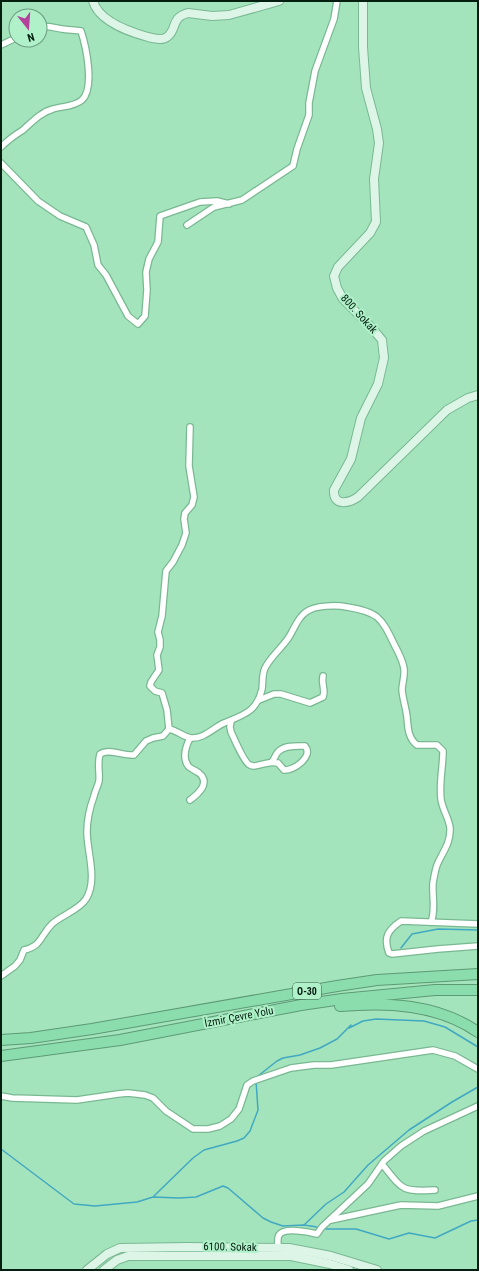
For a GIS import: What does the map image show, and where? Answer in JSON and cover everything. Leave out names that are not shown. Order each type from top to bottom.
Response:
[{"type":"highway","name":"İzmir Çevre Yolu","points":[[1,1040],[31,1038],[92,1029],[378,980],[478,974]]},
{"type":"highway","name":"İzmir Çevre Yolu","points":[[1,1056],[120,1040],[301,1005],[342,999],[428,990],[478,990]]},
{"type":"highway","points":[[219,1021],[367,1003],[397,1005],[435,1012],[455,1019],[478,1032]]},
{"type":"street","points":[[93,1],[100,13],[120,28],[139,35],[162,39],[167,38],[176,20],[184,14],[188,13],[212,16],[229,15],[279,1]]},
{"type":"street","points":[[187,225],[214,207],[242,200],[293,166],[297,148],[309,115],[309,103],[315,71],[334,19],[337,1]]},
{"type":"street","name":"800. Sokak","points":[[363,1],[363,47],[366,88],[377,129],[379,143],[374,179],[376,222],[370,233],[338,267],[334,276],[337,288],[343,299],[382,340],[384,358],[378,384],[361,418],[351,458],[334,490],[334,496],[341,502],[346,503],[358,497],[447,410],[468,398],[478,395]]},
{"type":"street","points":[[1,147],[38,117],[53,109],[61,108],[81,101],[88,89],[88,56],[86,44],[81,32],[48,26]]},
{"type":"street","points":[[1,163],[38,201],[60,216],[86,227],[94,245],[98,265],[106,275],[128,316],[138,324],[145,316],[147,290],[146,272],[158,242],[160,216],[200,202],[217,201],[229,204]]},
{"type":"street","points":[[1,976],[15,966],[20,960],[24,950],[37,945],[54,922],[82,903],[88,894],[91,884],[91,867],[87,833],[92,802],[99,781],[98,767],[100,754],[107,751],[127,756],[134,755],[146,741],[163,736],[169,728],[167,710],[162,693],[150,686],[159,670],[157,655],[160,647],[160,640],[158,632],[163,609],[166,571],[173,562],[182,545],[186,533],[184,519],[185,512],[192,505],[194,497],[189,466],[190,427]]},
{"type":"street","points":[[169,728],[190,738],[202,736],[222,724],[242,716],[251,710],[259,700],[264,669],[270,659],[289,638],[296,623],[305,612],[315,608],[344,606],[373,614],[382,622],[404,669],[403,696],[411,738],[417,745],[437,745],[443,750],[440,786],[441,798],[442,808],[450,828],[446,848],[435,873],[432,896],[433,915],[431,922]]},
{"type":"street","points":[[259,700],[274,694],[281,694],[310,703],[315,702],[323,697],[325,692],[322,683],[323,676]]},
{"type":"street","points":[[231,721],[230,732],[250,766],[272,762],[278,763],[284,770],[289,771],[303,761],[308,752],[307,748],[305,746],[296,746],[281,749],[272,762]]},
{"type":"street","points":[[190,738],[186,745],[186,760],[189,767],[201,774],[204,779],[203,788],[198,795],[190,800]]},
{"type":"street","points":[[478,924],[401,921],[394,926],[387,936],[386,945],[389,953],[392,954],[478,946]]},
{"type":"street","points":[[1,1096],[12,1098],[77,1100],[128,1093],[153,1098],[166,1111],[193,1129],[208,1129],[220,1126],[231,1119],[239,1109],[247,1085],[256,1080],[291,1068],[314,1065],[331,1065],[433,1050],[455,1056],[478,1069]]},
{"type":"street","points":[[277,1252],[280,1233],[284,1231],[298,1230],[317,1234],[320,1229],[368,1184],[382,1164],[401,1146],[424,1131],[478,1106]]},
{"type":"street","points":[[382,1164],[405,1190],[435,1190]]},
{"type":"street","points":[[330,1221],[401,1205],[438,1206],[478,1196]]},
{"type":"street","name":"6100. Sokak","points":[[87,1270],[107,1254],[120,1248],[188,1247],[277,1252],[330,1264],[349,1270]]},
{"type":"street","name":"6100. Sokak","points":[[104,1270],[117,1260],[128,1256],[277,1252],[290,1248],[331,1256],[377,1270]]},
{"type":"waterway","points":[[401,948],[412,934],[438,929],[478,930]]},
{"type":"waterway","points":[[349,1028],[363,1021],[376,1019],[424,1021],[445,1027],[478,1047]]},
{"type":"waterway","points":[[258,1076],[283,1058],[300,1055],[320,1048],[337,1039],[351,1025]]},
{"type":"waterway","points":[[154,1196],[193,1158],[204,1150],[244,1138],[250,1131],[258,1110],[256,1081]]},
{"type":"waterway","points":[[304,1225],[326,1204],[344,1192],[368,1165],[409,1130],[478,1087]]},
{"type":"waterway","points":[[1,1149],[74,1204],[95,1206],[137,1202],[153,1197],[196,1197],[223,1186],[228,1188],[263,1218],[271,1222],[283,1226],[304,1225],[317,1227]]},
{"type":"waterway","points":[[326,1229],[356,1229],[389,1239],[409,1233],[435,1238],[471,1221],[478,1220]]}]
